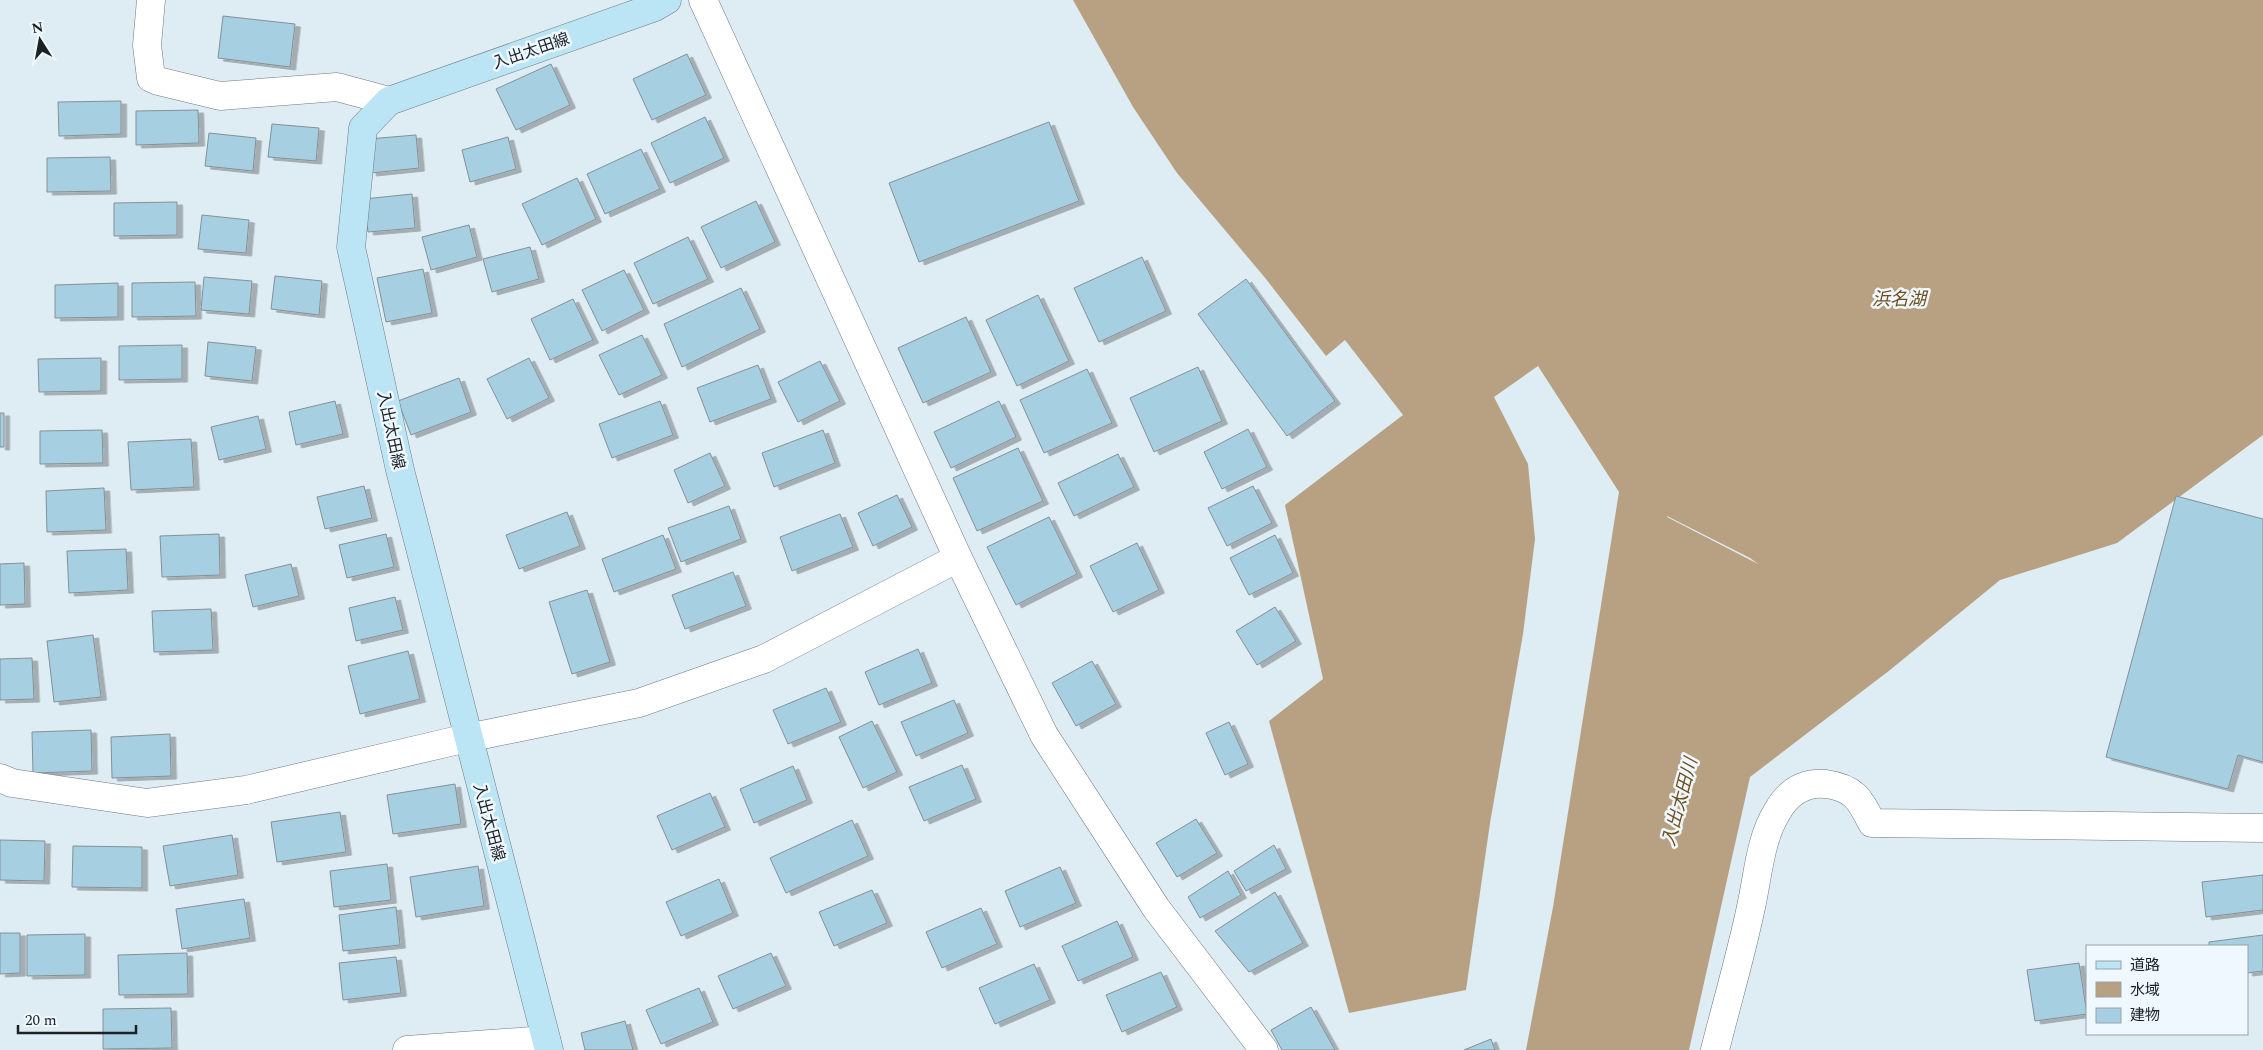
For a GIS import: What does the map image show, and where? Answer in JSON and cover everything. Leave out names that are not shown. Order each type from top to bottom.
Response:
[{"type":"main road","name":"入出太田線","points":[[548,1045],[400,470],[351,247],[363,128],[389,101],[655,7],[667,0]]},
{"type":"street","points":[[150,0],[147,45],[151,78],[158,81],[220,96],[337,87],[389,101]]},
{"type":"street","points":[[703,0],[958,558],[1044,734],[1156,908],[1264,1050]]},
{"type":"street","points":[[0,778],[12,783],[147,803],[246,790],[468,738],[639,703],[764,659],[958,558]]},
{"type":"street","points":[[1715,1050],[1751,909],[1765,840],[1776,812],[1790,794],[1811,783],[1835,786],[1858,796],[1872,823],[2263,828]]},
{"type":"street","points":[[407,1050],[548,1045]]},
{"type":"water","name":"浜名湖","points":[[1073,0],[2263,0],[2263,435],[2117,543],[2000,580],[1890,670],[1750,777],[1689,1050],[1526,1050],[1553,907],[1619,492],[1538,366],[1494,397],[1528,464],[1535,539],[1523,634],[1490,823],[1466,990],[1349,1013],[1269,721],[1323,679],[1285,505],[1403,415],[1345,340],[1326,356],[1266,279],[1177,173],[1133,107]],"holes":[[[1667,516],[1750,558],[1758,564]]]},
{"type":"building","points":[[223,16],[295,24],[290,67],[218,58]]},
{"type":"building","points":[[687,54],[706,95],[652,120],[633,79]]},
{"type":"building","points":[[551,64],[570,105],[516,130],[496,89]]},
{"type":"building","points":[[121,101],[121,134],[59,136],[58,102]]},
{"type":"building","points":[[198,110],[199,143],[136,145],[136,111]]},
{"type":"building","points":[[705,117],[724,158],[670,183],[651,143]]},
{"type":"building","points":[[1049,122],[1079,201],[919,262],[889,183]]},
{"type":"building","points":[[272,124],[319,128],[316,161],[268,157]]},
{"type":"building","points":[[209,133],[256,138],[253,171],[205,166]]},
{"type":"building","points":[[416,135],[419,168],[371,173],[368,139]]},
{"type":"building","points":[[508,137],[516,169],[470,182],[462,150]]},
{"type":"building","points":[[641,149],[660,189],[605,214],[587,174]]},
{"type":"building","points":[[110,157],[111,191],[47,192],[47,158]]},
{"type":"building","points":[[577,178],[596,219],[542,245],[522,204]]},
{"type":"building","points":[[412,194],[415,228],[368,232],[364,199]]},
{"type":"building","points":[[756,201],[775,242],[721,268],[701,227]]},
{"type":"building","points":[[177,202],[177,235],[114,236],[114,203]]},
{"type":"building","points":[[202,215],[249,220],[246,253],[198,249]]},
{"type":"building","points":[[469,225],[477,257],[431,270],[422,237]]},
{"type":"building","points":[[688,237],[708,279],[653,304],[634,263]]},
{"type":"building","points":[[530,247],[539,279],[492,292],[483,259]]},
{"type":"building","points":[[1142,257],[1166,311],[1099,342],[1074,288]]},
{"type":"building","points":[[423,269],[432,313],[386,322],[377,278]]},
{"type":"building","points":[[624,270],[644,310],[602,331],[582,290]]},
{"type":"building","points":[[275,276],[322,281],[319,315],[271,309]]},
{"type":"building","points":[[204,277],[252,281],[249,314],[201,310]]},
{"type":"building","points":[[1246,279],[1335,401],[1287,436],[1198,314]]},
{"type":"building","points":[[195,282],[196,316],[132,317],[132,283]]},
{"type":"building","points":[[118,283],[118,317],[55,318],[55,285]]},
{"type":"building","points":[[741,288],[760,329],[682,367],[664,324]]},
{"type":"building","points":[[1038,295],[1069,361],[1017,386],[986,320]]},
{"type":"building","points":[[573,299],[593,340],[550,360],[531,319]]},
{"type":"building","points":[[966,317],[991,372],[923,403],[898,348]]},
{"type":"building","points":[[642,335],[662,375],[619,395],[599,355]]},
{"type":"building","points":[[208,342],[256,347],[252,381],[205,376]]},
{"type":"building","points":[[182,345],[182,379],[119,380],[119,346]]},
{"type":"building","points":[[101,358],[101,391],[39,392],[38,359]]},
{"type":"building","points":[[529,358],[549,398],[507,419],[487,379]]},
{"type":"building","points":[[820,361],[840,401],[798,422],[778,382]]},
{"type":"building","points":[[758,365],[771,399],[710,422],[697,388]]},
{"type":"building","points":[[1198,367],[1222,421],[1154,452],[1130,398]]},
{"type":"building","points":[[1087,369],[1112,423],[1044,453],[1020,400]]},
{"type":"building","points":[[459,378],[471,412],[411,435],[398,401]]},
{"type":"building","points":[[335,401],[343,434],[296,445],[289,412]]},
{"type":"building","points":[[660,401],[673,435],[612,458],[599,424]]},
{"type":"building","points":[[999,401],[1016,437],[951,468],[934,432]]},
{"type":"building","points":[[0,413],[4,413],[4,447],[0,447]]},
{"type":"building","points":[[258,416],[266,449],[219,460],[211,427]]},
{"type":"building","points":[[1248,429],[1267,467],[1222,489],[1204,452]]},
{"type":"building","points":[[102,430],[103,463],[40,464],[40,431]]},
{"type":"building","points":[[823,430],[835,463],[774,487],[762,453]]},
{"type":"building","points":[[191,439],[194,487],[131,490],[128,442]]},
{"type":"building","points":[[1018,448],[1043,501],[977,531],[953,478]]},
{"type":"building","points":[[710,453],[725,486],[688,503],[674,470]]},
{"type":"building","points":[[1118,454],[1134,487],[1074,516],[1058,483]]},
{"type":"building","points":[[364,486],[372,518],[325,529],[317,497]]},
{"type":"building","points":[[1253,486],[1272,523],[1227,546],[1208,508]]},
{"type":"building","points":[[104,488],[106,530],[47,532],[46,491]]},
{"type":"building","points":[[897,495],[912,527],[873,546],[858,513]]},
{"type":"building","points":[[2176,496],[2263,519],[2263,762],[2238,755],[2228,789],[2106,757]]},
{"type":"building","points":[[729,506],[741,539],[681,562],[668,528]]},
{"type":"building","points":[[567,512],[580,546],[519,569],[506,535]]},
{"type":"building","points":[[840,514],[853,547],[792,571],[780,537]]},
{"type":"building","points":[[1049,517],[1077,574],[1016,605],[987,547]]},
{"type":"building","points":[[219,534],[220,575],[162,577],[160,536]]},
{"type":"building","points":[[386,534],[394,567],[347,578],[339,545]]},
{"type":"building","points":[[663,535],[676,569],[614,592],[602,559]]},
{"type":"building","points":[[1275,535],[1293,573],[1249,595],[1230,558]]},
{"type":"building","points":[[1137,543],[1159,590],[1113,612],[1090,566]]},
{"type":"building","points":[[126,549],[128,590],[69,593],[67,551]]},
{"type":"building","points":[[24,563],[25,604],[0,605],[0,564]]},
{"type":"building","points":[[291,564],[299,596],[253,607],[245,575]]},
{"type":"building","points":[[733,572],[746,606],[685,629],[672,595]]},
{"type":"building","points":[[587,590],[610,662],[572,674],[549,602]]},
{"type":"building","points":[[395,597],[403,630],[356,641],[349,608]]},
{"type":"building","points":[[1275,607],[1296,641],[1257,665],[1236,631]]},
{"type":"building","points":[[211,609],[213,650],[154,652],[152,611]]},
{"type":"building","points":[[93,635],[101,697],[54,702],[47,641]]},
{"type":"building","points":[[918,649],[932,683],[879,705],[865,672]]},
{"type":"building","points":[[408,651],[420,699],[360,714],[348,666]]},
{"type":"building","points":[[32,658],[34,699],[0,700],[0,659]]},
{"type":"building","points":[[1092,661],[1116,704],[1076,726],[1052,683]]},
{"type":"building","points":[[826,688],[841,722],[788,744],[773,710]]},
{"type":"building","points":[[954,700],[968,733],[916,756],[901,722]]},
{"type":"building","points":[[872,721],[897,772],[863,788],[839,737]]},
{"type":"building","points":[[1229,722],[1248,764],[1225,775],[1206,733]]},
{"type":"building","points":[[91,730],[92,771],[33,773],[32,732]]},
{"type":"building","points":[[170,734],[171,776],[112,778],[111,737]]},
{"type":"building","points":[[962,765],[976,799],[924,821],[909,787]]},
{"type":"building","points":[[793,766],[807,800],[754,823],[740,789]]},
{"type":"building","points":[[455,784],[461,824],[393,834],[387,795]]},
{"type":"building","points":[[710,793],[725,827],[672,850],[657,816]]},
{"type":"building","points":[[340,812],[346,852],[277,862],[271,822]]},
{"type":"building","points":[[1196,819],[1217,853],[1177,877],[1156,843]]},
{"type":"building","points":[[852,820],[868,856],[786,893],[770,858]]},
{"type":"building","points":[[232,835],[238,875],[170,886],[163,846]]},
{"type":"building","points":[[0,840],[45,841],[44,881],[0,880]]},
{"type":"building","points":[[1274,845],[1286,869],[1246,891],[1234,871]]},
{"type":"building","points":[[73,846],[142,847],[142,888],[72,887]]},
{"type":"building","points":[[387,864],[391,900],[334,907],[330,871]]},
{"type":"building","points":[[478,866],[484,906],[416,917],[410,877]]},
{"type":"building","points":[[1060,867],[1076,903],[1020,927],[1005,891]]},
{"type":"building","points":[[1228,871],[1241,895],[1200,918],[1188,897]]},
{"type":"building","points":[[2263,875],[2263,910],[2206,917],[2202,882]]},
{"type":"building","points":[[719,879],[733,913],[681,936],[666,902]]},
{"type":"building","points":[[872,890],[887,923],[834,946],[819,912]]},
{"type":"building","points":[[1275,892],[1303,943],[1249,972],[1215,931]]},
{"type":"building","points":[[244,899],[250,938],[182,949],[176,909]]},
{"type":"building","points":[[396,907],[400,945],[343,951],[339,915]]},
{"type":"building","points":[[981,908],[997,944],[942,968],[926,932]]},
{"type":"building","points":[[1117,921],[1133,957],[1078,981],[1062,946]]},
{"type":"building","points":[[0,933],[20,933],[20,973],[0,974]]},
{"type":"building","points":[[85,934],[85,975],[27,976],[27,935]]},
{"type":"building","points":[[2263,935],[2263,971],[2248,973],[2248,945],[2209,945],[2209,942]]},
{"type":"building","points":[[187,953],[188,994],[119,995],[118,955]]},
{"type":"building","points":[[771,953],[786,986],[733,1009],[718,976]]},
{"type":"building","points":[[396,957],[401,993],[343,1000],[339,963]]},
{"type":"building","points":[[2079,963],[2086,1014],[2035,1021],[2027,970]]},
{"type":"building","points":[[1034,964],[1050,1000],[995,1024],[979,988]]},
{"type":"building","points":[[1161,972],[1177,1007],[1122,1032],[1106,995]]},
{"type":"building","points":[[699,988],[713,1022],[661,1044],[646,1010]]},
{"type":"building","points":[[1311,1007],[1335,1050],[1282,1050],[1271,1030]]},
{"type":"building","points":[[171,1008],[172,1048],[103,1049],[103,1009]]},
{"type":"building","points":[[625,1021],[633,1050],[585,1050],[581,1033]]},
{"type":"building","points":[[1491,1039],[1495,1050],[1464,1050]]},
{"type":"water label","name":"入出太田川","points":[[1680,802]]}]
